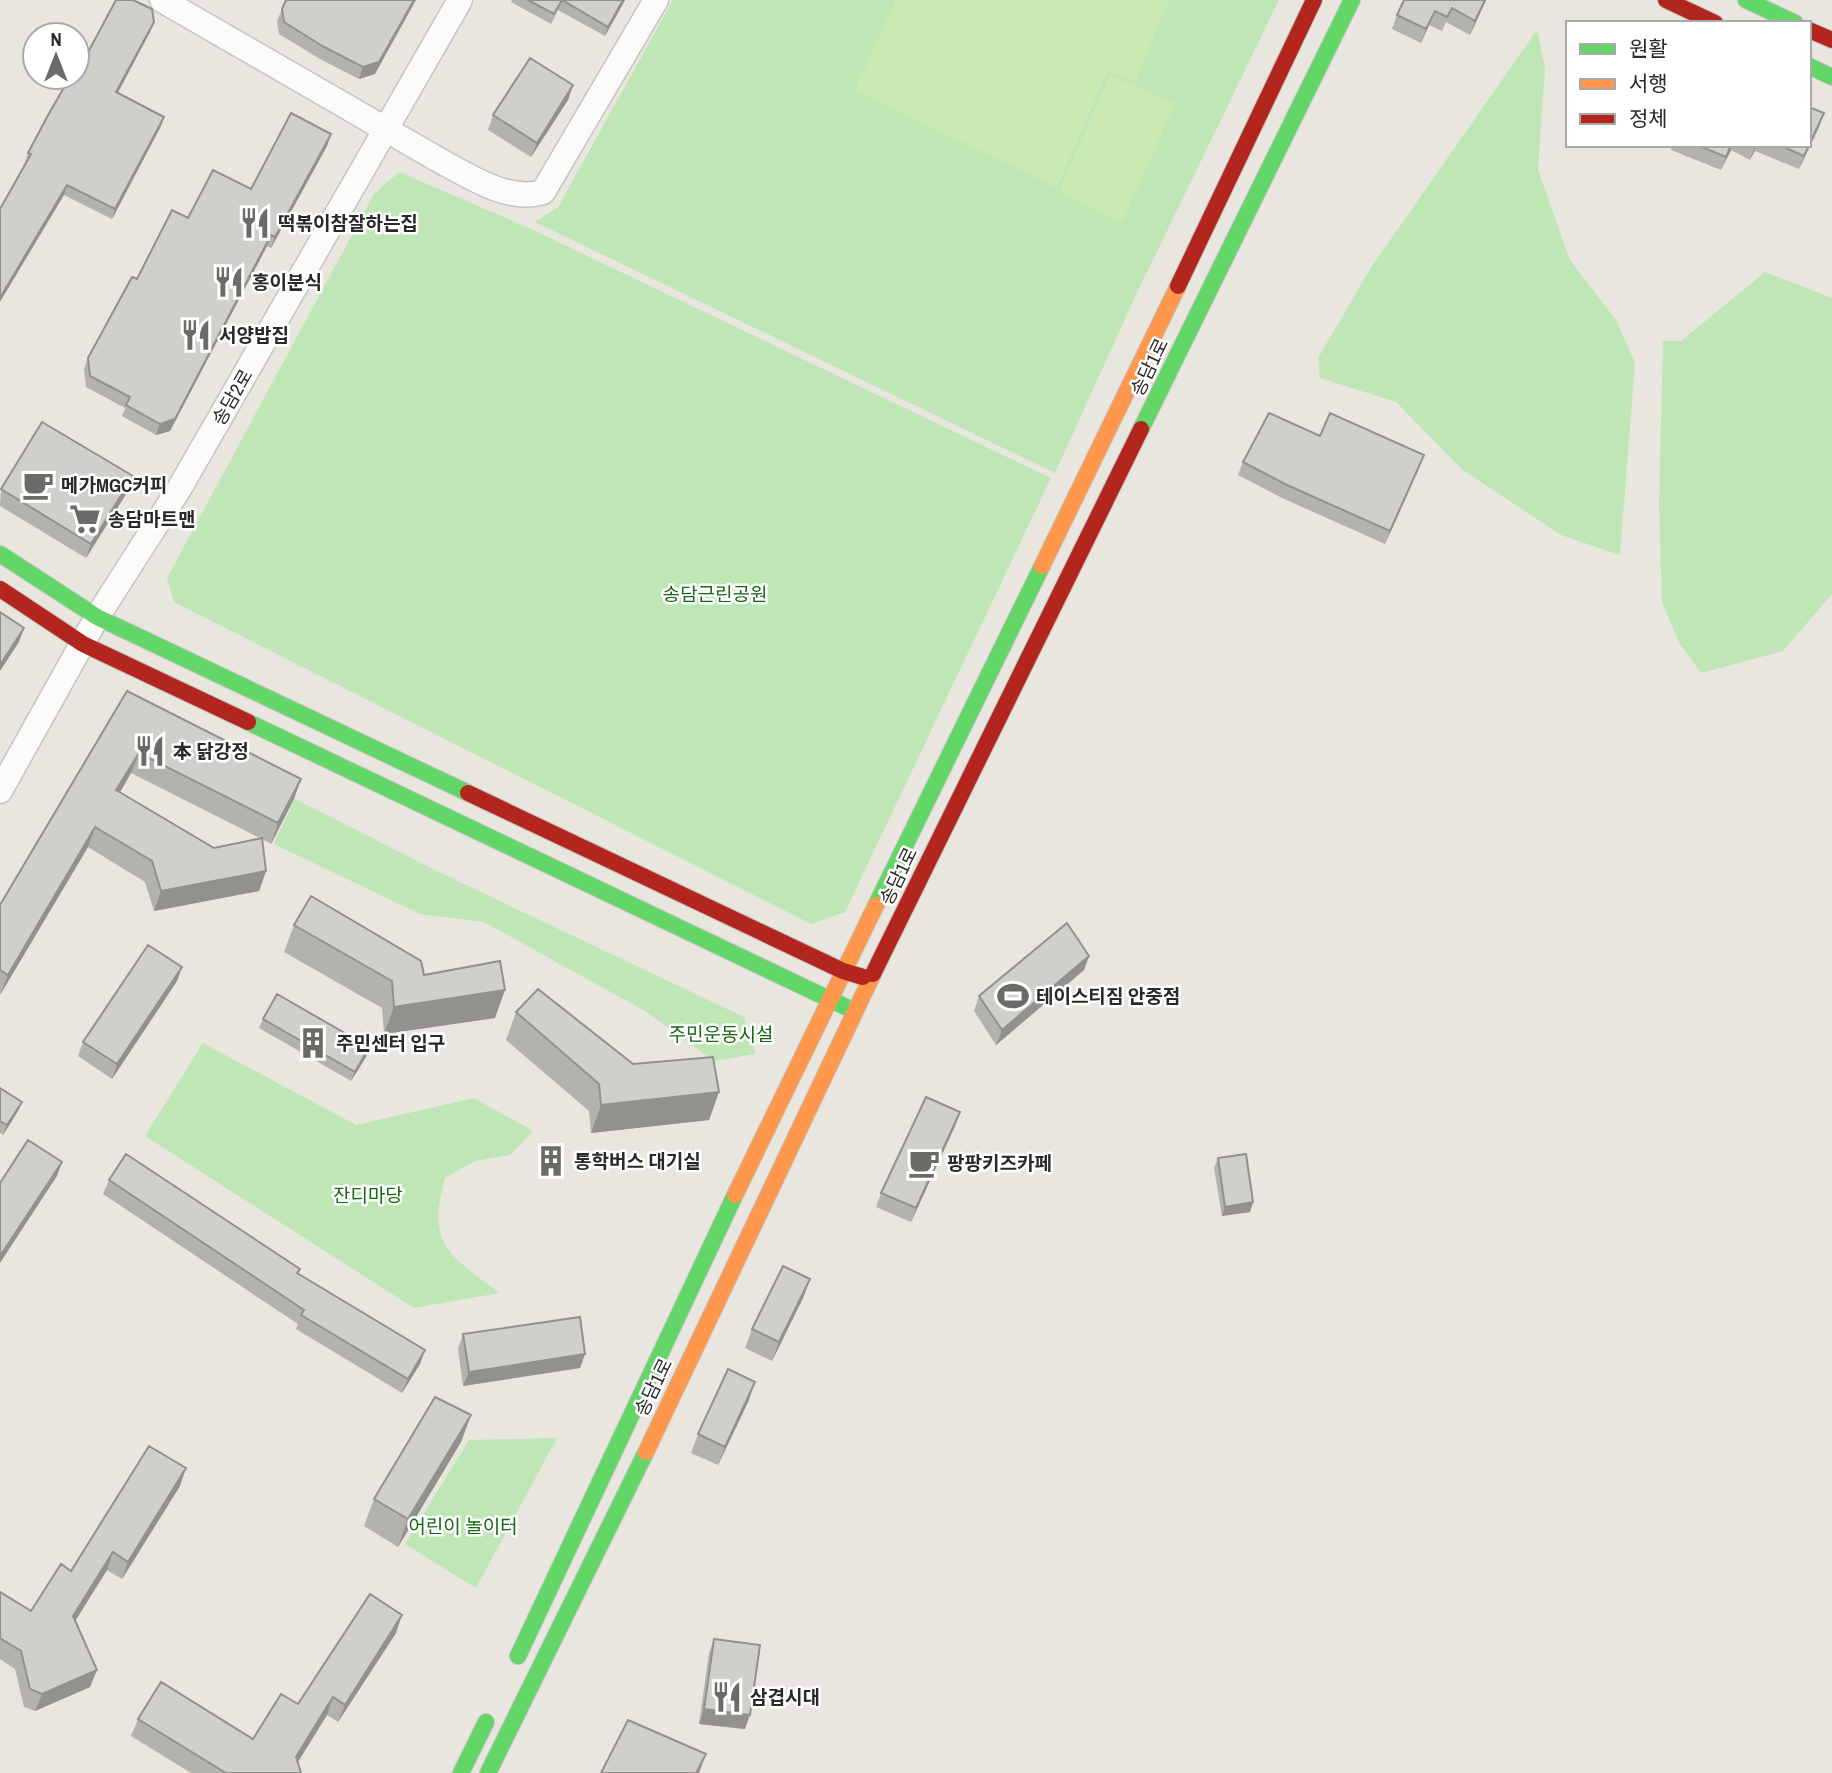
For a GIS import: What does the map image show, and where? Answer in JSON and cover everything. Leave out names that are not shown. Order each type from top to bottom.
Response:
[{"type":"main road","name":"송담1로","points":[[509,1675],[680,1307],[1172,299],[1314,0]]},
{"type":"main road","name":"송담1로","points":[[488,1773],[710,1321],[870,979],[1352,0]]},
{"type":"main road","points":[[1666,0],[1711,21]]},
{"type":"main road","points":[[1746,0],[1791,21]]},
{"type":"main road","points":[[1811,31],[1832,40]]},
{"type":"main road","points":[[1811,67],[1832,77]]},
{"type":"main road","points":[[0,554],[97,617],[843,971],[870,979]]},
{"type":"main road","points":[[0,589],[83,644],[855,1011]]},
{"type":"main road","points":[[461,1773],[491,1712]]},
{"type":"street","points":[[162,0],[474,178],[529,197],[543,192],[656,0]]},
{"type":"street","name":"송담2로","points":[[0,791],[97,617],[179,489],[460,0]]},
{"type":"green space","points":[[673,0],[1279,0],[1135,297],[1055,473],[535,222],[558,207]]},
{"type":"green space","points":[[896,0],[1169,0],[1135,82],[1107,72],[1057,188],[855,90]]},
{"type":"green space","points":[[1537,30],[1545,68],[1538,170],[1570,260],[1616,320],[1635,363],[1620,555],[1561,535],[1463,470],[1396,402],[1320,378],[1318,358],[1372,266]]},
{"type":"green space","points":[[1110,75],[1175,104],[1122,222],[1059,191]]},
{"type":"green space","name":"송담근린공원","points":[[399,172],[529,228],[1051,478],[845,912],[811,924],[174,602],[167,578],[374,194]]},
{"type":"green space","points":[[1765,272],[1832,298],[1832,594],[1783,651],[1701,673],[1680,644],[1662,603],[1659,504],[1663,341],[1681,341]]},
{"type":"green space","name":"주민운동시설","points":[[295,799],[443,874],[744,1017],[755,1054],[714,1061],[645,1011],[484,922],[420,914],[274,844]]},
{"type":"green space","name":"잔디마당","points":[[203,1043],[356,1125],[474,1098],[533,1131],[510,1155],[475,1161],[445,1178],[440,1201],[439,1220],[446,1247],[455,1258],[499,1293],[414,1308],[145,1136]]},
{"type":"green space","name":"어린이 놀이터","points":[[557,1438],[476,1588],[405,1544],[469,1440]]},
{"type":"building","points":[[116,0],[133,0],[152,9],[154,22],[116,92],[164,117],[115,209],[67,185],[0,298],[0,209],[62,91],[91,91],[91,47]]},
{"type":"building","points":[[286,0],[414,0],[379,62],[363,67],[284,22],[282,9]]},
{"type":"building","points":[[528,0],[562,0],[554,14]]},
{"type":"building","points":[[562,0],[623,0],[608,27]]},
{"type":"building","points":[[1404,0],[1485,0],[1475,21],[1452,8],[1447,17],[1435,11],[1426,29],[1397,15]]},
{"type":"building","points":[[530,58],[573,85],[537,143],[493,115]]},
{"type":"building","points":[[1811,108],[1824,113],[1811,141]]},
{"type":"building","points":[[291,113],[331,134],[275,237],[271,235],[175,419],[160,424],[126,405],[130,397],[90,376],[88,358],[132,277],[137,279],[172,210],[188,218],[213,170],[251,189]]},
{"type":"building","points":[[1702,147],[1730,147],[1726,157]]},
{"type":"building","points":[[1784,147],[1808,147],[1804,156]]},
{"type":"building","points":[[1269,413],[1320,436],[1330,413],[1424,455],[1390,531],[1287,485],[1243,462]]},
{"type":"building","points":[[42,422],[133,476],[91,544],[1,489]]},
{"type":"building","points":[[0,612],[24,628],[0,665]]},
{"type":"building","points":[[127,691],[301,779],[278,823],[139,753],[116,790],[214,848],[262,838],[266,871],[161,891],[152,861],[95,827],[8,975],[0,970],[0,905]]},
{"type":"building","points":[[311,896],[421,961],[424,975],[500,961],[505,990],[394,1007],[392,981],[294,925]]},
{"type":"building","points":[[1067,923],[1089,956],[1002,1030],[979,996]]},
{"type":"building","points":[[148,945],[182,967],[117,1064],[83,1042]]},
{"type":"building","points":[[538,989],[633,1064],[713,1057],[719,1092],[601,1105],[599,1084],[516,1012]]},
{"type":"building","name":"주민센터 입구","points":[[277,994],[369,1047],[355,1072],[263,1019]]},
{"type":"building","points":[[0,1088],[22,1102],[7,1125],[0,1121]]},
{"type":"building","points":[[926,1097],[960,1112],[916,1208],[881,1193]]},
{"type":"building","points":[[28,1140],[62,1162],[0,1256],[0,1183]]},
{"type":"building","points":[[126,1154],[300,1269],[297,1273],[425,1350],[408,1379],[301,1315],[304,1310],[109,1180]]},
{"type":"building","points":[[1246,1154],[1253,1202],[1225,1207],[1218,1158]]},
{"type":"building","points":[[783,1266],[810,1279],[779,1342],[752,1329]]},
{"type":"building","points":[[580,1317],[585,1354],[469,1372],[463,1334]]},
{"type":"building","points":[[728,1369],[755,1382],[725,1447],[698,1434]]},
{"type":"building","points":[[435,1397],[471,1415],[408,1519],[374,1499]]},
{"type":"building","points":[[149,1446],[186,1468],[128,1562],[113,1552],[73,1616],[97,1670],[42,1694],[30,1689],[21,1651],[0,1638],[0,1592],[31,1611],[61,1564],[71,1571]]},
{"type":"building","points":[[370,1594],[402,1615],[345,1705],[333,1697],[296,1757],[301,1773],[226,1773],[138,1719],[161,1682],[253,1739],[281,1694],[298,1704]]},
{"type":"building","points":[[714,1639],[760,1645],[750,1715],[704,1709]]},
{"type":"building","points":[[628,1720],[706,1754],[696,1773],[601,1773]]},
{"type":"traffic: fast","points":[[1141,429],[1352,0]]},
{"type":"traffic: fast","points":[[1746,0],[1791,21]]},
{"type":"traffic: fast","points":[[1811,67],[1832,77]]},
{"type":"traffic: fast","points":[[0,554],[97,617],[468,793]]},
{"type":"traffic: fast","points":[[876,905],[1042,566]]},
{"type":"traffic: fast","points":[[248,722],[850,1009]]},
{"type":"traffic: fast","points":[[518,1656],[735,1195]]},
{"type":"traffic: fast","points":[[488,1773],[646,1452]]},
{"type":"traffic: fast","points":[[461,1773],[486,1722]]},
{"type":"traffic: slow","points":[[1042,566],[1178,286]]},
{"type":"traffic: slow","points":[[735,1195],[876,905]]},
{"type":"traffic: slow","points":[[646,1452],[873,974]]},
{"type":"traffic: jam","points":[[1178,286],[1314,0]]},
{"type":"traffic: jam","points":[[1666,0],[1711,21]]},
{"type":"traffic: jam","points":[[1811,31],[1832,40]]},
{"type":"traffic: jam","points":[[873,974],[1141,429]]},
{"type":"traffic: jam","points":[[0,589],[83,644],[248,722]]},
{"type":"traffic: jam","points":[[468,793],[843,971],[863,977]]},
{"type":"place","name":"떡볶이참잘하는집","points":[[255,223]]},
{"type":"place","name":"홍이분식","points":[[229,282]]},
{"type":"place","name":"서양밥집","points":[[196,335]]},
{"type":"place","name":"메가MGC커피","points":[[38,485]]},
{"type":"place","name":"송담마트맨","points":[[85,519]]},
{"type":"place","name":"本 닭강정","points":[[150,751]]},
{"type":"place","name":"테이스티짐 안중점","points":[[1013,996]]},
{"type":"place","name":"주민센터 입구","points":[[313,1043]]},
{"type":"place","name":"통학버스 대기실","points":[[551,1161]]},
{"type":"place","name":"팡팡키즈카페","points":[[924,1163]]},
{"type":"place","name":"삼겹시대","points":[[727,1697]]}]
